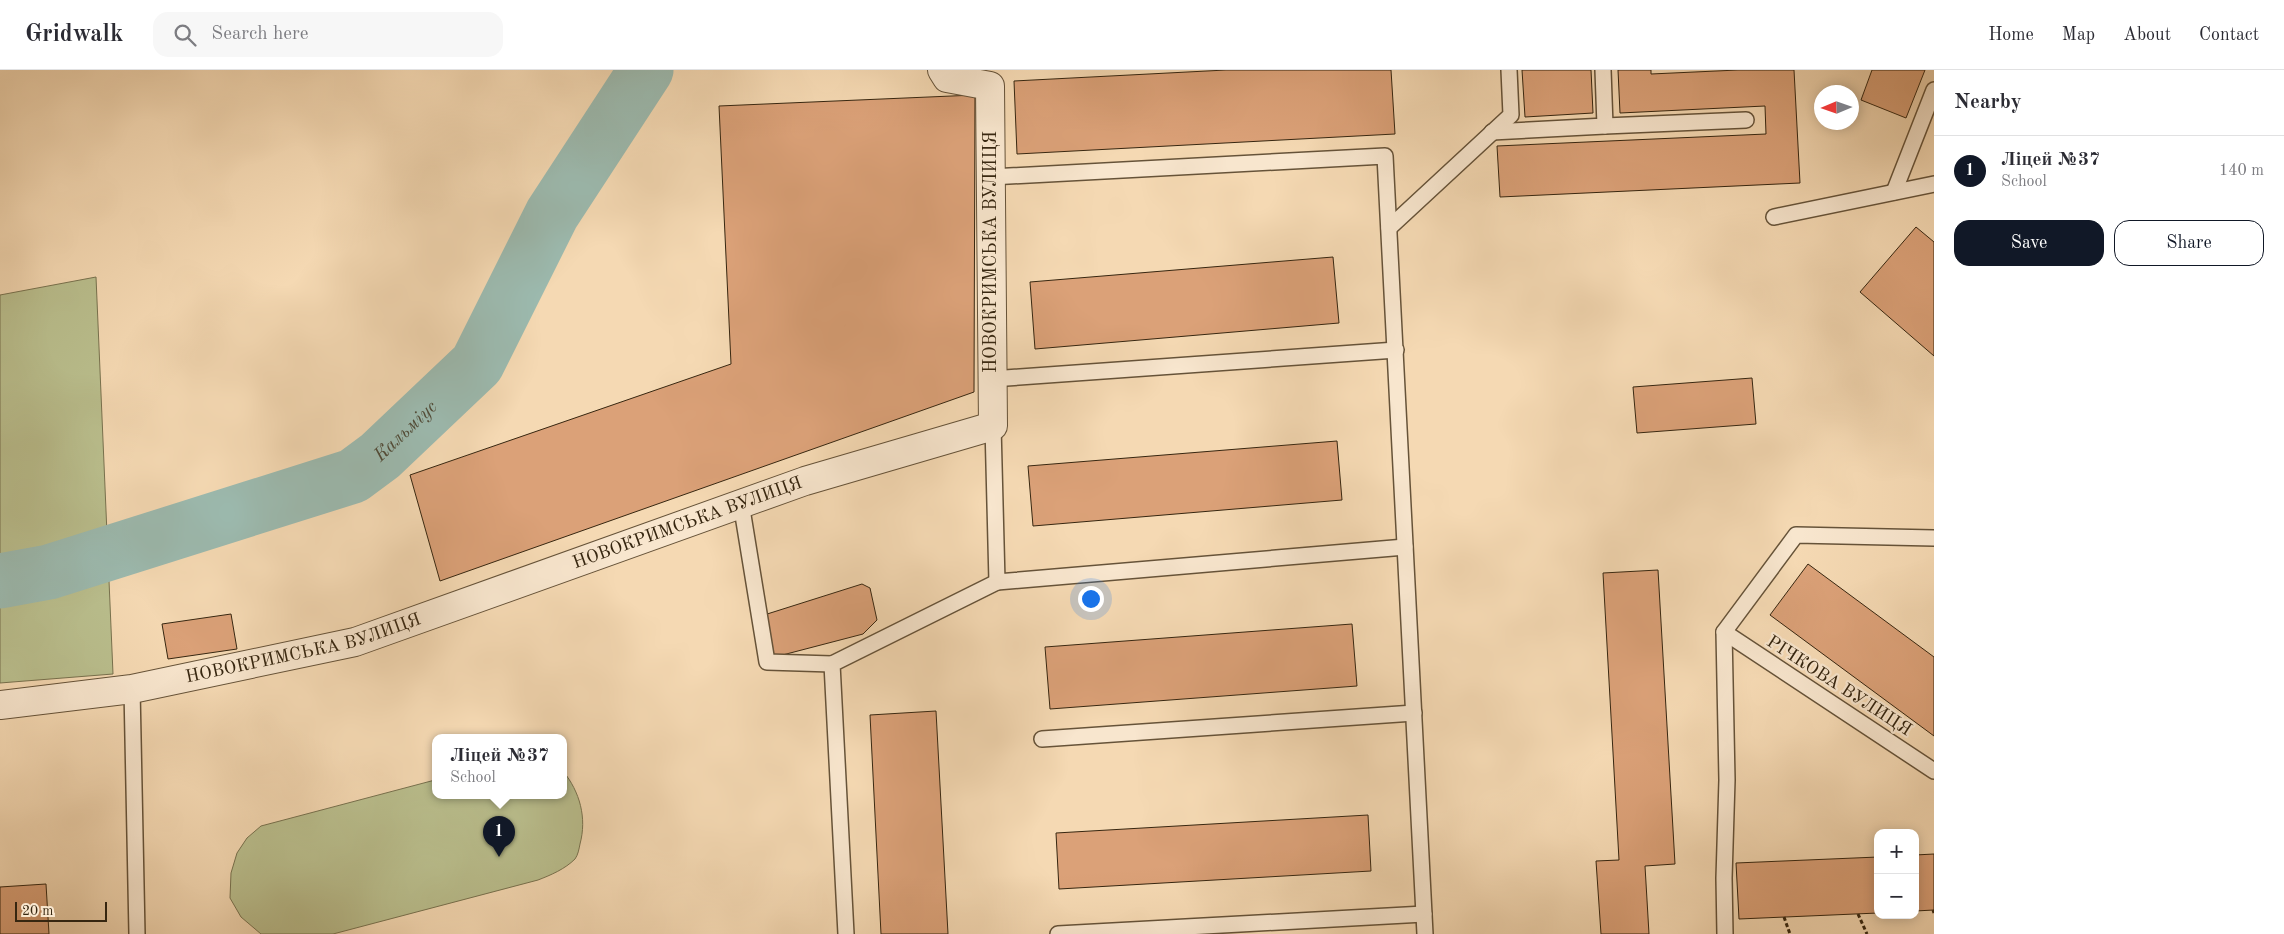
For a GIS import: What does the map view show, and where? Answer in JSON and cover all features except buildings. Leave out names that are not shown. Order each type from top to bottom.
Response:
[{"type":"street","name":"НОВОКРИМСЬКА ВУЛИЦЯ","points":[[0,705],[132,689],[355,642],[742,502],[806,481],[993,426],[990,86],[947,78],[942,70]]},
{"type":"lane","points":[[1389,228],[1511,115],[1508,70]]},
{"type":"lane","points":[[1602,70],[1605,126]]},
{"type":"lane","points":[[1894,192],[1934,90]]},
{"type":"lane","points":[[1492,132],[1746,120]]},
{"type":"lane","points":[[991,177],[1385,156],[1425,934]]},
{"type":"lane","points":[[1774,217],[1934,184]]},
{"type":"lane","points":[[992,379],[1396,350]]},
{"type":"lane","points":[[993,426],[997,582]]},
{"type":"lane","points":[[742,502],[767,662],[832,664],[997,582],[1406,547]]},
{"type":"lane","points":[[1725,934],[1724,878],[1727,780],[1724,632],[1796,535],[1934,538]]},
{"type":"lane","name":"РІЧКОВА ВУЛИЦЯ","points":[[1724,632],[1934,771]]},
{"type":"lane","points":[[832,664],[846,934]]},
{"type":"lane","points":[[132,689],[137,934]]},
{"type":"lane","points":[[1042,739],[1414,713]]},
{"type":"lane","points":[[1058,934],[1424,914]]},
{"type":"path","points":[[1858,914],[1867,934]]},
{"type":"path","points":[[1784,918],[1790,934]]},
{"type":"green space","points":[[96,277],[113,674],[0,683],[0,295]]},
{"type":"green space","points":[[567,776],[578,796],[583,825],[577,856],[567,866],[553,874],[538,880],[333,934],[261,934],[241,917],[230,898],[231,873],[237,853],[247,838],[261,826],[432,781],[432,799],[567,799]]},
{"type":"waterway","name":"Кальміус","points":[[0,581],[49,572],[353,476],[380,456],[477,364],[552,214],[646,70]]},
{"type":"place","name":"Ліцей №37","points":[[499,857]]}]
